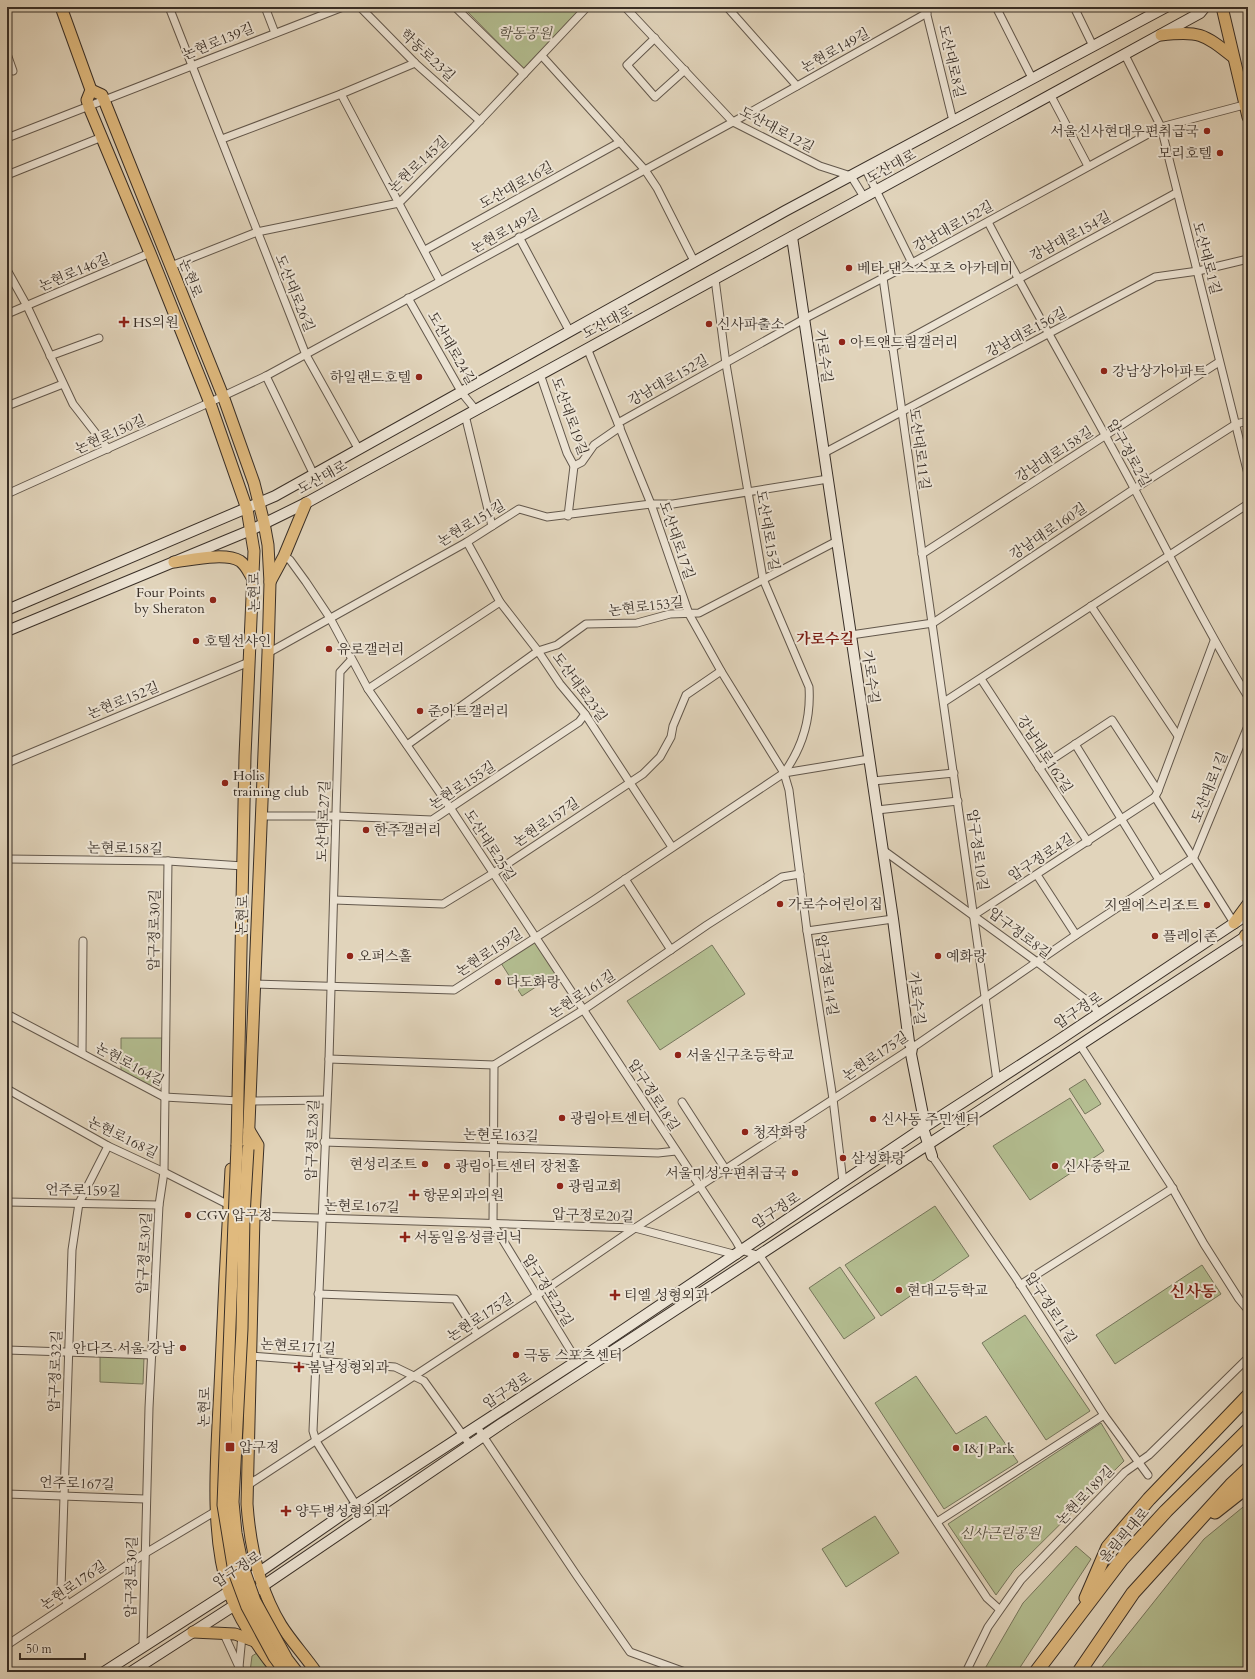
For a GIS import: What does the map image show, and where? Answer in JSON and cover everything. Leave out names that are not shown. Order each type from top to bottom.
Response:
[{"type":"highway","points":[[1078,1618],[1108,1547],[1149,1499],[1248,1396]]},
{"type":"highway","name":"올림픽대로","points":[[1036,1672],[1122,1560],[1166,1511],[1248,1430]]},
{"type":"highway","points":[[1079,1672],[1133,1593],[1231,1485],[1248,1469]]},
{"type":"highway","points":[[1189,1533],[1248,1486]]},
{"type":"main road","name":"논현로","points":[[61,7],[91,90],[87,100],[89,107],[150,252],[210,403],[247,509],[251,530],[254,551],[245,756],[243,866],[245,1101]]},
{"type":"main road","name":"도산대로","points":[[7,610],[247,509],[314,476],[694,261],[1166,7]]},
{"type":"main road","name":"도산대로","points":[[7,631],[251,530],[306,503],[1050,94],[1125,55],[1200,13],[1205,7]]},
{"type":"main road","points":[[1222,7],[1248,118]]},
{"type":"main road","points":[[1161,35],[1186,32],[1198,34],[1211,39],[1233,57]]},
{"type":"main road","name":"논현로","points":[[91,90],[102,95],[223,396],[260,503],[264,523],[270,583],[268,653],[254,984],[245,1101],[223,1505],[234,1572],[247,1607],[274,1657],[285,1672]]},
{"type":"main road","name":"가로수길","points":[[792,237],[873,781],[909,1042],[912,1048],[911,1054],[923,1124]]},
{"type":"main road","points":[[270,583],[284,556],[306,503]]},
{"type":"main road","points":[[174,562],[224,557],[239,561],[245,565],[253,579]]},
{"type":"main road","points":[[1234,923],[1248,904]]},
{"type":"main road","name":"압구정로","points":[[104,1672],[143,1645],[258,1573],[356,1505],[577,1361],[843,1182],[923,1124],[997,1081],[1248,914]]},
{"type":"main road","name":"압구정로","points":[[131,1672],[235,1605],[470,1445],[760,1256],[927,1144],[1248,936]]},
{"type":"main road","points":[[1071,1032],[1080,1045]]},
{"type":"main road","points":[[923,1124],[927,1144],[932,1156]]},
{"type":"main road","name":"논현로","points":[[244,1130],[232,1142],[216,1508],[222,1565],[229,1591],[235,1605],[257,1642],[278,1672]]},
{"type":"main road","name":"논현로","points":[[244,1130],[258,1145],[254,1216],[250,1356],[247,1504],[249,1527],[258,1573],[281,1625],[316,1670]]},
{"type":"main road","name":"논현로","points":[[243,1147],[244,1216],[242,1329],[233,1502],[236,1533],[243,1567],[255,1601],[286,1659],[297,1672]]},
{"type":"main road","points":[[217,1479],[218,1483],[225,1488],[237,1489],[248,1481]]},
{"type":"main road","points":[[216,1508],[221,1499],[229,1497],[242,1499],[247,1504]]},
{"type":"main road","points":[[193,1632],[223,1632],[242,1636],[257,1642]]},
{"type":"street","name":"도산대로26길","points":[[169,7],[306,354],[359,450]]},
{"type":"street","points":[[265,7],[275,33]]},
{"type":"street","name":"논현로139길","points":[[7,138],[343,7]]},
{"type":"street","name":"학동로23길","points":[[360,7],[415,63],[480,121]]},
{"type":"street","points":[[454,7],[524,74]]},
{"type":"street","name":"논현로145길","points":[[171,266],[257,232],[399,203],[480,121],[587,7]]},
{"type":"street","name":"도산대로12길","points":[[626,7],[733,122],[820,166],[851,176]]},
{"type":"street","name":"논현로149길","points":[[727,7],[797,86]]},
{"type":"street","points":[[996,7],[1032,78]]},
{"type":"street","points":[[1074,7],[1093,46]]},
{"type":"street","name":"논현로149길","points":[[223,396],[266,376],[733,122],[926,10]]},
{"type":"street","name":"도산대로8길","points":[[926,10],[953,121]]},
{"type":"street","points":[[655,38],[627,65],[655,97],[685,70]]},
{"type":"street","points":[[7,54],[13,71]]},
{"type":"street","name":"도산대로1길","points":[[1125,55],[1161,127],[1176,193],[1198,271],[1219,362],[1248,474]]},
{"type":"street","points":[[542,56],[645,170],[657,188],[694,261]]},
{"type":"street","points":[[222,139],[341,94],[415,63]]},
{"type":"street","points":[[341,94],[425,250],[440,281]]},
{"type":"street","points":[[1050,94],[1088,166]]},
{"type":"street","name":"강남대로152길","points":[[574,466],[582,462],[594,446],[619,425],[804,319],[912,263],[1161,127],[1244,105]]},
{"type":"street","points":[[7,175],[102,137]]},
{"type":"street","name":"도산대로16길","points":[[425,250],[620,142]]},
{"type":"street","points":[[865,168],[912,263]]},
{"type":"street","points":[[851,176],[864,197]]},
{"type":"street","name":"강남대로154길","points":[[892,348],[1017,278],[1176,193]]},
{"type":"street","name":"압구정로2길","points":[[988,222],[1048,336],[1134,489],[1214,641],[1248,697]]},
{"type":"street","name":"도산대로","points":[[519,238],[570,332]]},
{"type":"street","name":"논현로146길","points":[[7,314],[150,252]]},
{"type":"street","name":"강남대로156길","points":[[824,453],[1048,336],[1155,278],[1198,271],[1248,259]]},
{"type":"street","points":[[7,270],[27,306],[63,384],[82,418],[108,449]]},
{"type":"street","name":"도산대로11길","points":[[883,278],[933,623]]},
{"type":"street","name":"도산대로15길","points":[[715,279],[726,364],[763,579],[809,687],[810,703],[802,738],[793,760],[784,773]]},
{"type":"street","name":"도산대로24길","points":[[408,298],[462,393],[475,409]]},
{"type":"street","points":[[50,356],[99,338]]},
{"type":"street","name":"도산대로17길","points":[[587,348],[651,504],[689,614],[721,671],[784,773]]},
{"type":"street","name":"강남대로158길","points":[[922,554],[1219,362]]},
{"type":"street","name":"도산대로19길","points":[[540,374],[567,452],[574,466],[568,516]]},
{"type":"street","points":[[266,376],[314,476]]},
{"type":"street","points":[[7,406],[63,384]]},
{"type":"street","name":"논현로150길","points":[[7,494],[223,396]]},
{"type":"street","points":[[465,415],[492,526]]},
{"type":"street","name":"강남대로160길","points":[[851,635],[933,623],[1134,489],[1236,424],[1248,421]]},
{"type":"street","name":"논현로151길","points":[[268,653],[467,542],[519,510],[547,517],[568,516],[651,504],[674,504],[828,479]]},
{"type":"street","points":[[944,702],[981,679],[1168,554],[1248,504]]},
{"type":"street","name":"논현로153길","points":[[407,745],[538,651],[557,645],[586,624],[637,623],[670,614],[699,613],[837,541]]},
{"type":"street","name":"도산대로23길","points":[[467,542],[500,602],[538,651],[560,684],[586,714],[672,847]]},
{"type":"street","name":"도산대로25길","points":[[284,556],[290,560],[330,618],[368,689],[451,809],[492,874],[536,938]]},
{"type":"street","points":[[368,689],[500,602]]},
{"type":"street","points":[[1091,606],[1178,736]]},
{"type":"street","name":"압구정로10길","points":[[933,623],[997,1081]]},
{"type":"street","points":[[1156,794],[1214,641]]},
{"type":"street","name":"도산대로27길","points":[[330,986],[334,900],[340,672],[352,660]]},
{"type":"street","name":"논현로152길","points":[[7,763],[249,662]]},
{"type":"street","name":"논현로157길","points":[[334,900],[443,904],[492,874],[643,774],[660,757],[671,737],[673,726],[686,695],[721,671]]},
{"type":"street","name":"강남대로162길","points":[[981,679],[1088,842]]},
{"type":"street","name":"논현로155길","points":[[261,816],[336,816],[432,820],[451,809],[579,722],[586,714]]},
{"type":"street","points":[[1039,768],[1112,720],[1234,923]]},
{"type":"street","name":"도산대로1길","points":[[1194,857],[1248,726]]},
{"type":"street","points":[[1076,744],[1159,880]]},
{"type":"street","name":"논현로159길","points":[[254,984],[454,990],[536,938],[784,773],[869,759]]},
{"type":"street","name":"압구정로14길","points":[[784,773],[789,790],[807,931],[833,1099],[843,1182]]},
{"type":"street","points":[[873,781],[954,773]]},
{"type":"street","name":"압구정로4길","points":[[974,915],[1088,842],[1156,794]]},
{"type":"street","points":[[877,810],[958,801]]},
{"type":"street","name":"압구정로8길","points":[[883,850],[1038,962],[1093,1005],[1098,1013]]},
{"type":"street","name":"논현로175길","points":[[248,1481],[316,1441],[536,1296],[635,1228],[912,1048],[1038,962],[1076,934],[1194,857]]},
{"type":"street","name":"논현로158길","points":[[7,858],[168,861],[243,866]]},
{"type":"street","name":"압구정로30길","points":[[143,1645],[145,1499],[159,1205],[164,1172],[168,861]]},
{"type":"street","name":"논현로161길","points":[[494,1066],[583,1010],[782,877],[800,874]]},
{"type":"street","points":[[1037,875],[1076,934]]},
{"type":"street","points":[[625,879],[671,950]]},
{"type":"street","points":[[807,931],[893,919]]},
{"type":"street","name":"압구정로18길","points":[[536,938],[700,1187],[737,1252]]},
{"type":"street","name":"논현로164길","points":[[82,941],[82,1053]]},
{"type":"street","name":"압구정로28길","points":[[330,986],[329,1059],[324,1142],[313,1431],[316,1441],[356,1505]]},
{"type":"street","name":"논현로164길","points":[[7,1014],[164,1097],[245,1101]]},
{"type":"street","points":[[1080,1045],[1171,1186],[1204,1244],[1239,1299],[1248,1310]]},
{"type":"street","points":[[329,1059],[494,1066],[493,1224]]},
{"type":"street","name":"논현로168길","points":[[7,1089],[108,1146],[229,1205]]},
{"type":"street","points":[[245,1101],[326,1100]]},
{"type":"street","points":[[682,1102],[726,1170]]},
{"type":"street","name":"논현로163길","points":[[324,1142],[658,1153],[676,1151]]},
{"type":"street","name":"압구정로32길","points":[[67,1604],[62,1589],[72,1250],[79,1203],[108,1146]]},
{"type":"street","name":"압구정로11길","points":[[932,1156],[1020,1285],[1104,1415],[1148,1475]]},
{"type":"street","points":[[1020,1285],[1171,1186]]},
{"type":"street","name":"언주로159길","points":[[7,1202],[159,1205]]},
{"type":"street","name":"논현로167길","points":[[254,1216],[322,1217],[493,1224]]},
{"type":"street","name":"압구정로20길","points":[[493,1224],[635,1228],[705,1246],[760,1256]]},
{"type":"street","name":"압구정로22길","points":[[493,1224],[577,1361]]},
{"type":"street","points":[[760,1256],[987,1598],[999,1609]]},
{"type":"street","points":[[318,1294],[455,1299],[477,1334]]},
{"type":"street","points":[[7,1350],[152,1355]]},
{"type":"street","name":"논현로171길","points":[[250,1356],[396,1367],[415,1375]]},
{"type":"street","name":"논현로189길","points":[[966,1672],[999,1609],[1021,1580],[1125,1472],[1150,1455],[1248,1358]]},
{"type":"street","points":[[415,1375],[424,1381],[470,1445]]},
{"type":"street","points":[[937,1522],[1104,1415]]},
{"type":"street","points":[[477,1426],[577,1576],[630,1652],[685,1672]]},
{"type":"street","name":"언주로167길","points":[[7,1494],[145,1499]]},
{"type":"street","name":"논현로176길","points":[[7,1645],[67,1604],[216,1508]]},
{"type":"street","points":[[223,1632],[240,1669]]},
{"type":"street","points":[[240,1669],[242,1636]]},
{"type":"green space","name":"학동공원","points":[[463,7],[584,7],[525,70]]},
{"type":"green space","points":[[537,941],[557,973],[522,996],[501,963]]},
{"type":"green space","points":[[712,945],[745,994],[660,1050],[627,1001]]},
{"type":"green space","points":[[121,1038],[162,1038],[162,1077],[150,1086],[121,1070]]},
{"type":"green space","points":[[1085,1079],[1101,1104],[1085,1114],[1069,1089]]},
{"type":"green space","points":[[1070,1098],[1104,1151],[1030,1200],[993,1146]]},
{"type":"green space","points":[[935,1206],[969,1256],[881,1316],[845,1265]]},
{"type":"green space","points":[[1202,1265],[1221,1294],[1115,1364],[1096,1335]]},
{"type":"green space","points":[[840,1267],[875,1318],[844,1339],[809,1288]]},
{"type":"green space","points":[[1025,1315],[1090,1411],[1046,1440],[982,1343]]},
{"type":"green space","points":[[100,1356],[144,1357],[143,1384],[100,1382]]},
{"type":"green space","name":"I&J Park","points":[[916,1376],[956,1434],[986,1416],[1018,1462],[944,1509],[875,1403]]},
{"type":"green space","name":"신사근린공원","points":[[1101,1423],[1124,1461],[1014,1570],[996,1595],[948,1524]]},
{"type":"green space","points":[[1248,1503],[1248,1672],[1098,1672],[1204,1539]]},
{"type":"green space","points":[[875,1516],[899,1553],[846,1587],[822,1549]]},
{"type":"green space","points":[[1076,1546],[1091,1559],[1017,1672],[983,1672],[1023,1603]]},
{"type":"green space","points":[[257,1653],[270,1672],[250,1672],[252,1656]]},
{"type":"place","name":"서울신사현대우편취급국","points":[[1207,131]]},
{"type":"place","name":"모리호텔","points":[[1220,153]]},
{"type":"place","name":"베타 댄스스포츠 아카데미","points":[[849,268]]},
{"type":"place","name":"HS의원","points":[[124,322]]},
{"type":"place","name":"신사파출소","points":[[709,324]]},
{"type":"place","name":"아트앤드림갤러리","points":[[842,342]]},
{"type":"place","name":"강남상가아파트","points":[[1104,371]]},
{"type":"place","name":"하일랜드호텔","points":[[419,377]]},
{"type":"place","name":"Four Points by Sheraton","points":[[213,600]]},
{"type":"place","name":"호텔선샤인","points":[[196,641]]},
{"type":"place","name":"유로갤러리","points":[[329,649]]},
{"type":"place","name":"준아트갤러리","points":[[420,711]]},
{"type":"place","name":"Holis training club","points":[[225,783]]},
{"type":"place","name":"한주갤러리","points":[[366,830]]},
{"type":"place","name":"가로수어린이집","points":[[780,904]]},
{"type":"place","name":"지엘에스리조트","points":[[1207,905]]},
{"type":"place","name":"플레이존","points":[[1155,936]]},
{"type":"place","name":"오퍼스홀","points":[[350,956]]},
{"type":"place","name":"예화랑","points":[[938,956]]},
{"type":"place","name":"다도화랑","points":[[498,982]]},
{"type":"place","name":"서울신구초등학교","points":[[678,1055]]},
{"type":"place","name":"광림아트센터","points":[[562,1118]]},
{"type":"place","name":"신사동 주민센터","points":[[873,1119]]},
{"type":"place","name":"청작화랑","points":[[745,1132]]},
{"type":"place","name":"삼성화랑","points":[[843,1158]]},
{"type":"place","name":"현성리조트","points":[[425,1164]]},
{"type":"place","name":"광림아트센터 장천홀","points":[[447,1166]]},
{"type":"place","name":"신사중학교","points":[[1055,1166]]},
{"type":"place","name":"서울미성우편취급국","points":[[795,1173]]},
{"type":"place","name":"광림교회","points":[[560,1186]]},
{"type":"place","name":"항문외과의원","points":[[414,1195]]},
{"type":"place","name":"CGV 압구정","points":[[188,1215]]},
{"type":"place","name":"서동일음성클리닉","points":[[405,1237]]},
{"type":"place","name":"현대고등학교","points":[[899,1290]]},
{"type":"place","name":"티엘 성형외과","points":[[615,1295]]},
{"type":"place","name":"안다즈 서울 강남","points":[[183,1348]]},
{"type":"place","name":"극동 스포츠센터","points":[[516,1355]]},
{"type":"place","name":"봄날성형외과","points":[[299,1367]]},
{"type":"place","name":"압구정","points":[[230,1447]]},
{"type":"place","name":"I&J Park","points":[[956,1448]]},
{"type":"place","name":"양두병성형외과","points":[[286,1511]]},
{"type":"district","name":"가로수길","points":[[825,639]]},
{"type":"district","name":"신사동","points":[[1193,1291]]}]
